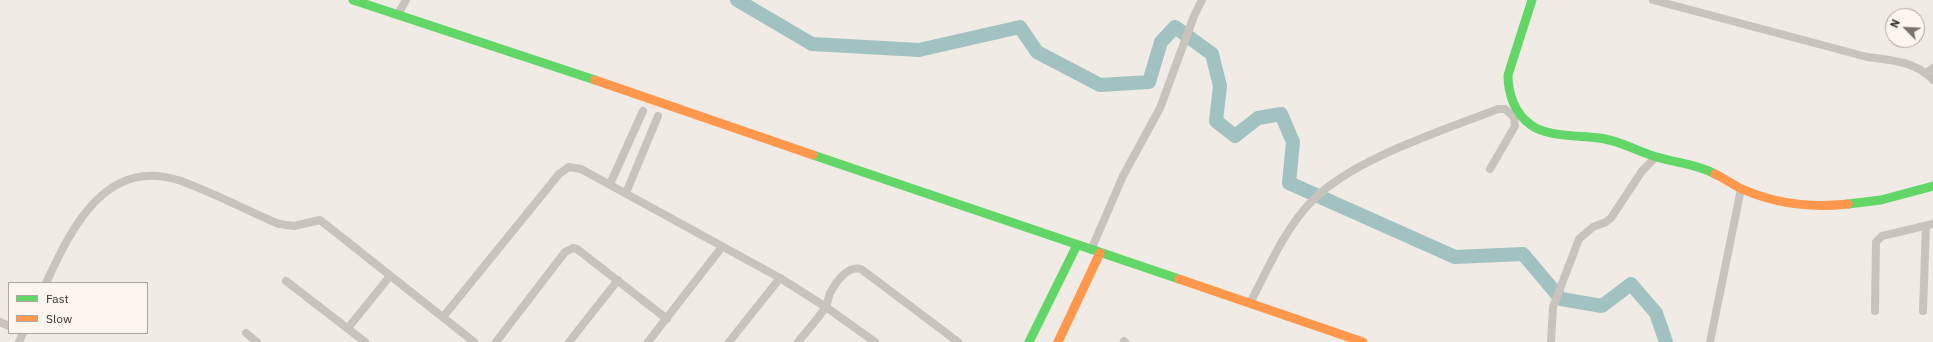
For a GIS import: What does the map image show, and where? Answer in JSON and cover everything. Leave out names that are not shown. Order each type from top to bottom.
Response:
[{"type":"main road","points":[[353,0],[1363,342]]},
{"type":"main road","points":[[1532,0],[1508,75],[1508,87],[1520,114],[1532,126],[1549,132],[1604,139],[1626,144],[1656,157],[1706,169],[1741,189],[1791,204],[1830,206],[1881,200],[1933,186]]},
{"type":"main road","points":[[1029,342],[1077,245]]},
{"type":"main road","points":[[1058,342],[1096,251]]},
{"type":"street","points":[[398,14],[406,0]]},
{"type":"street","points":[[1096,251],[1122,176],[1160,108],[1194,16],[1202,0]]},
{"type":"street","points":[[1653,0],[1867,57],[1898,61],[1930,70],[1933,80]]},
{"type":"street","points":[[1250,303],[1286,236],[1311,202],[1329,185],[1379,157],[1498,109],[1505,109],[1514,117],[1515,126],[1490,169]]},
{"type":"street","points":[[610,184],[643,111]]},
{"type":"street","points":[[626,193],[658,116]]},
{"type":"street","points":[[1551,342],[1553,307],[1579,239],[1593,226],[1606,222],[1611,218],[1642,171],[1656,157]]},
{"type":"street","points":[[443,318],[559,174],[570,167],[581,169],[610,184],[780,278],[826,307],[871,341]]},
{"type":"street","points":[[46,282],[76,223],[93,202],[113,188],[134,178],[156,177],[180,181],[279,224],[294,226],[320,220],[474,342]]},
{"type":"street","points":[[1710,342],[1741,189]]},
{"type":"street","points":[[1875,311],[1876,242],[1878,238],[1930,225],[1923,311]]},
{"type":"street","points":[[648,342],[722,247]]},
{"type":"street","points":[[496,342],[569,249],[577,249],[667,319]]},
{"type":"street","points":[[798,342],[826,307],[830,294],[844,274],[855,267],[861,269],[958,342]]},
{"type":"street","points":[[348,328],[390,276]]},
{"type":"street","points":[[729,342],[780,278]]},
{"type":"street","points":[[568,342],[618,280]]},
{"type":"street","points":[[286,281],[365,342]]},
{"type":"street","points":[[246,333],[257,342]]},
{"type":"waterway","points":[[737,0],[812,44],[919,50],[1020,27],[1037,52],[1100,85],[1149,82],[1161,42],[1175,27],[1212,54],[1220,86],[1216,121],[1235,136],[1258,118],[1281,114],[1293,142],[1289,183],[1455,257],[1523,254],[1561,299],[1602,306],[1631,284],[1656,313],[1666,342]]},
{"type":"traffic: fast","points":[[353,0],[595,80]]},
{"type":"traffic: fast","points":[[1532,0],[1508,75],[1511,96],[1517,109],[1525,120],[1538,129],[1547,132],[1605,139],[1650,155],[1694,166],[1715,174]]},
{"type":"traffic: fast","points":[[813,155],[1179,279]]},
{"type":"traffic: fast","points":[[1848,204],[1881,200],[1933,186]]},
{"type":"traffic: fast","points":[[1029,342],[1077,245]]},
{"type":"traffic: slow","points":[[595,80],[813,155]]},
{"type":"traffic: slow","points":[[1715,174],[1742,189],[1755,194],[1794,204],[1848,204]]},
{"type":"traffic: slow","points":[[1058,342],[1100,253]]},
{"type":"traffic: slow","points":[[1179,279],[1363,342]]}]
